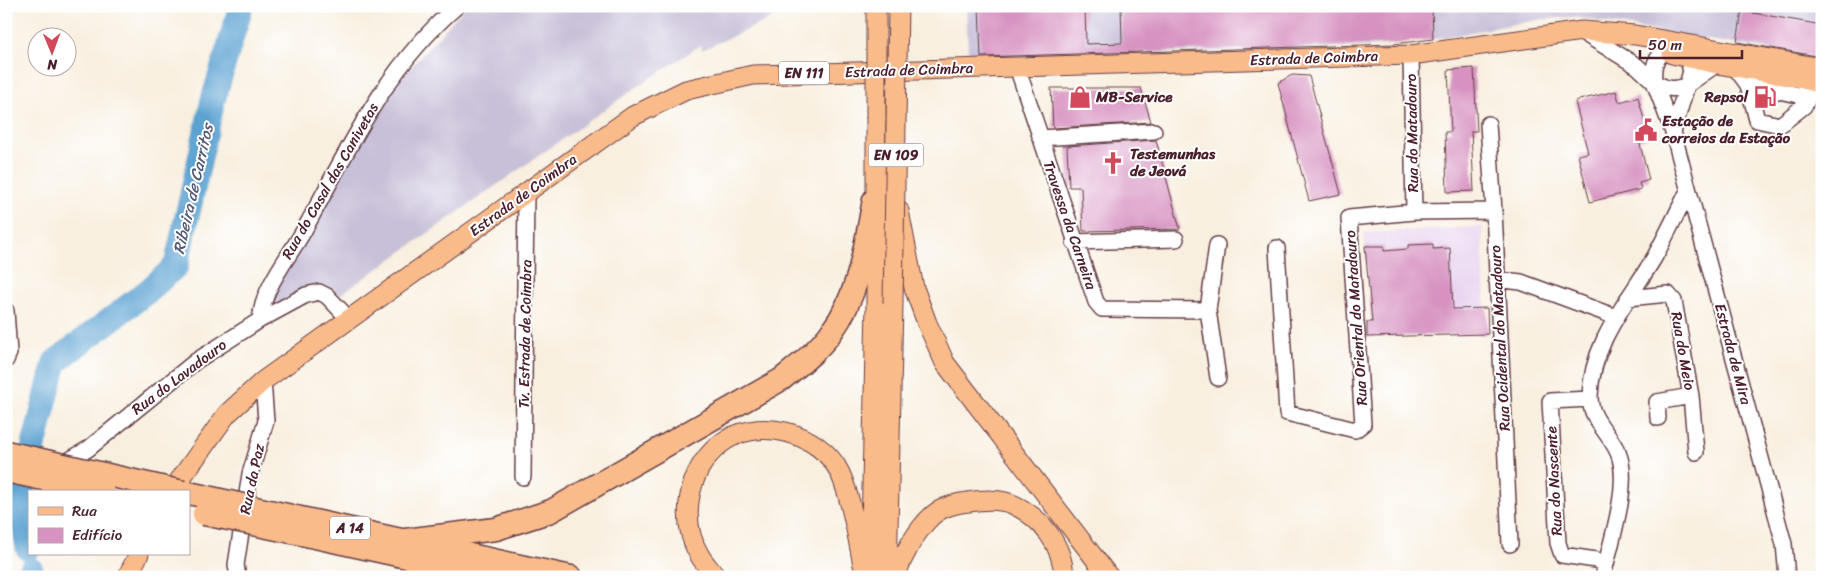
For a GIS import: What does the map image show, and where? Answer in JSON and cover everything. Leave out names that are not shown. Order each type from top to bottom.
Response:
[{"type":"highway","points":[[404,540],[496,529],[551,511],[782,379],[806,359],[831,333],[846,310],[885,198]]},
{"type":"highway","points":[[6,452],[174,490]]},
{"type":"highway","points":[[6,471],[94,490]]},
{"type":"highway","name":"A 14","points":[[190,493],[294,525],[417,558],[498,577]]},
{"type":"highway","name":"A 14","points":[[190,510],[404,540],[571,577]]},
{"type":"highway","points":[[417,558],[459,577]]},
{"type":"main road","name":"EN 109","points":[[876,6],[885,198],[886,577]]},
{"type":"main road","name":"EN 109","points":[[885,198],[898,6]]},
{"type":"main road","name":"EN 111","points":[[1582,31],[1635,35],[1677,51],[1726,65],[1818,83]]},
{"type":"main road","name":"Estrada de Coimbra","points":[[172,490],[227,414],[262,381],[633,116],[686,90],[753,75],[1411,55],[1582,31]]},
{"type":"main road","name":"EN 111","points":[[1677,51],[1818,83]]},
{"type":"main road","points":[[885,198],[914,288],[927,323],[946,363],[1109,577]]},
{"type":"main road","name":"EN 109","points":[[870,577],[884,303]]},
{"type":"main road","points":[[716,577],[699,555],[689,528],[688,503],[692,483],[704,462],[719,445],[739,435],[760,430],[781,431],[802,437],[824,451],[840,472],[856,529],[865,577]]},
{"type":"main road","points":[[895,577],[904,554],[933,514],[957,503],[985,499],[1013,504],[1036,520],[1054,539],[1064,566],[1064,577]]},
{"type":"main road","points":[[127,577],[138,556]]},
{"type":"street","name":"Rua do Casal das Canivetas","points":[[260,320],[261,305],[275,276],[302,233],[360,125],[409,54],[457,6]]},
{"type":"street","points":[[1582,31],[1637,66],[1654,82],[1663,87],[1677,89],[1726,65],[1748,85],[1756,120],[1780,125],[1804,106],[1818,83]]},
{"type":"street","points":[[1654,82],[1654,65],[1660,55],[1677,51],[1691,71],[1672,132]]},
{"type":"street","name":"Rua do Matadouro","points":[[1411,55],[1414,212]]},
{"type":"street","name":"Travessa da Carneira","points":[[1017,67],[1074,242],[1096,302],[1102,309],[1208,310]]},
{"type":"street","name":"Estrada de Mira","points":[[1654,82],[1672,132],[1784,544],[1787,577]]},
{"type":"street","points":[[1748,85],[1818,83]]},
{"type":"street","name":"Rua Ocidental do Matadouro","points":[[1488,124],[1510,544]]},
{"type":"street","points":[[1040,138],[1154,131]]},
{"type":"street","points":[[1604,570],[1623,488],[1620,457],[1593,414],[1590,399],[1595,358],[1616,317],[1654,257],[1688,191]]},
{"type":"street","name":"Tv. Estrada de Coimbra","points":[[523,477],[526,192]]},
{"type":"street","points":[[1414,212],[1494,211]]},
{"type":"street","name":"Rua Oriental do Matadouro","points":[[1277,248],[1287,413],[1355,430],[1364,424],[1349,218],[1414,212]]},
{"type":"street","points":[[1074,242],[1176,239]]},
{"type":"street","points":[[1218,245],[1208,310],[1218,378]]},
{"type":"street","points":[[1496,279],[1521,282],[1616,317]]},
{"type":"street","name":"Rua do Lavadouro","points":[[6,481],[54,469],[81,454],[196,361],[260,320],[306,295],[319,292],[334,302],[349,319]]},
{"type":"street","name":"Rua do Meio","points":[[1628,298],[1668,294],[1671,295],[1674,301],[1691,396],[1696,452]]},
{"type":"street","points":[[6,311],[9,353],[6,360]]},
{"type":"street","name":"Rua da Paz","points":[[238,577],[236,565],[250,474],[266,420],[262,381]]},
{"type":"street","points":[[1658,418],[1657,402],[1691,396]]},
{"type":"street","name":"Rua do Nascente","points":[[1590,399],[1550,401],[1558,543],[1562,556],[1596,560],[1604,570]]},
{"type":"shaded area","points":[[466,6],[799,6],[702,50],[701,45],[634,89],[340,295],[312,284],[270,309],[270,297],[384,97]]},
{"type":"shaded area","points":[[966,6],[1822,6],[1822,59],[1573,17],[1543,19],[1433,39],[1377,46],[973,58],[968,50]]},
{"type":"shaded area","points":[[1482,227],[1485,308],[1487,308],[1488,334],[1367,337],[1367,322],[1371,321],[1364,233]]},
{"type":"building","points":[[979,6],[1085,6],[1086,44],[1122,43],[1121,6],[1432,6],[1433,39],[1394,44],[981,57]]},
{"type":"building","points":[[1742,11],[1822,25],[1822,57],[1737,42]]},
{"type":"building","points":[[1474,68],[1477,131],[1471,131],[1474,191],[1447,192],[1445,132],[1451,132],[1448,70]]},
{"type":"building","points":[[1292,75],[1309,76],[1341,194],[1309,201],[1278,83]]},
{"type":"building","points":[[1051,88],[1141,88],[1151,122],[1053,128]]},
{"type":"building","points":[[1616,91],[1619,102],[1638,97],[1649,138],[1639,140],[1649,180],[1639,183],[1641,189],[1590,202],[1578,155],[1588,153],[1575,101]]},
{"type":"building","points":[[1156,140],[1180,229],[1083,231],[1081,187],[1069,187],[1067,146]]},
{"type":"building","points":[[1433,244],[1433,249],[1450,248],[1453,309],[1487,308],[1488,334],[1367,337],[1367,322],[1372,322],[1365,246],[1384,246],[1384,251],[1408,249],[1408,245]]},
{"type":"waterway","name":"Ribeira de Carritos","points":[[29,465],[55,362],[148,291],[176,266],[213,100],[241,6]]},
{"type":"waterway","points":[[23,489],[20,502],[28,548]]},
{"type":"waterway","points":[[31,570],[32,577]]},
{"type":"place","name":"MB-Service","points":[[1080,97]]},
{"type":"place","name":"Repsol","points":[[1765,97]]},
{"type":"place","name":"Estação de correios da Estação","points":[[1646,130]]},
{"type":"place","name":"Testemunhas de Jeová","points":[[1113,163]]}]
